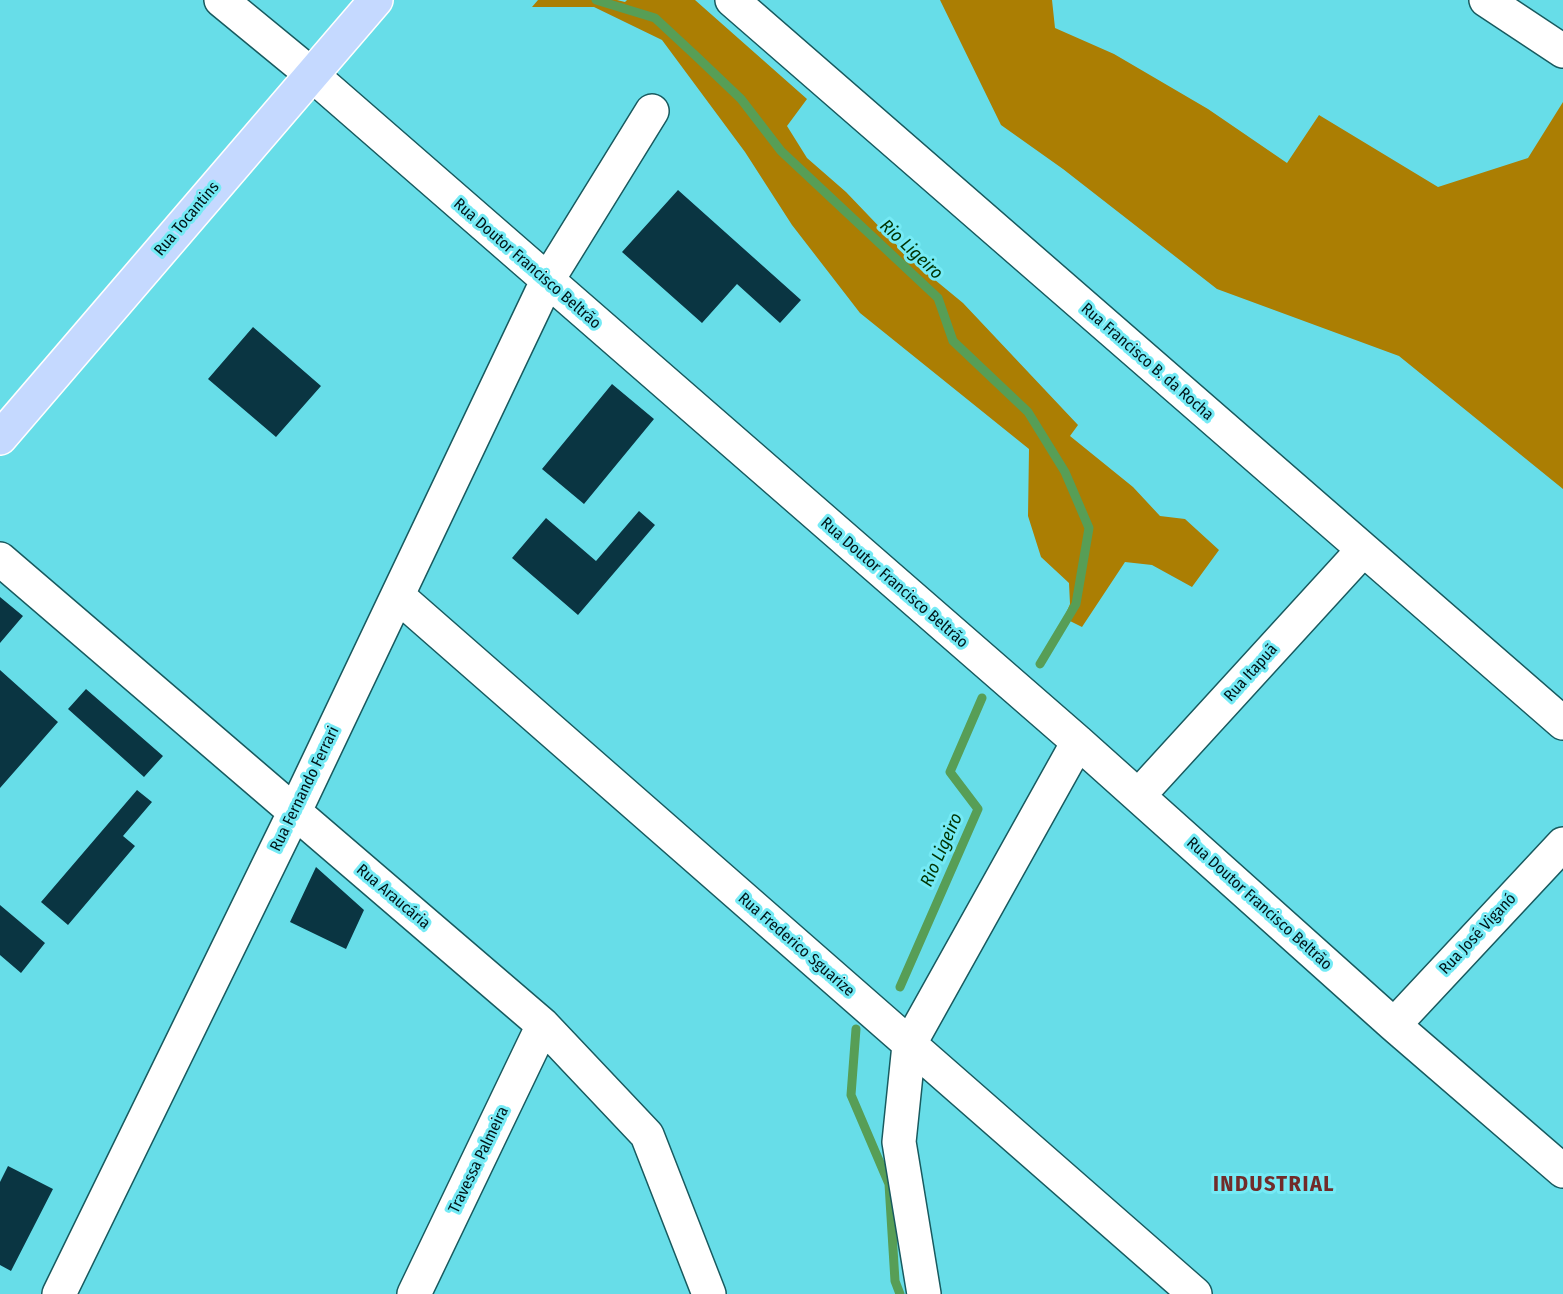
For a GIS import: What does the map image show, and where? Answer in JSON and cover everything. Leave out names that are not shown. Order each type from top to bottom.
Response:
[{"type":"main road","name":"Rua Tocantins","points":[[0,438],[310,74],[376,0]]},
{"type":"street","name":"Rua Doutor Francisco Beltrão","points":[[221,0],[310,74],[1078,742],[1394,1025],[1563,1171]]},
{"type":"street","name":"Rua Francisco B. da Rocha","points":[[732,0],[1563,723]]},
{"type":"street","points":[[1486,0],[1563,51]]},
{"type":"street","name":"Rua Fernando Ferrari","points":[[59,1294],[294,813],[547,281],[652,111]]},
{"type":"street","name":"Rua Itapuã","points":[[1138,795],[1363,550]]},
{"type":"street","name":"Rua Araucária","points":[[0,559],[543,1025],[647,1135],[709,1294]]},
{"type":"street","name":"Rua Frederico Sguarize","points":[[398,596],[1195,1294]]},
{"type":"street","points":[[924,1294],[899,1142],[909,1045],[1078,742]]},
{"type":"street","name":"Rua José Viganó","points":[[1394,1025],[1563,844]]},
{"type":"street","name":"Travessa Palmeira","points":[[414,1294],[543,1025]]},
{"type":"shaded area","points":[[538,0],[617,0],[625,2],[627,0],[695,0],[807,99],[787,126],[807,158],[846,192],[912,261],[963,303],[1078,425],[1070,436],[1133,487],[1160,516],[1185,519],[1219,550],[1192,587],[1152,565],[1125,562],[1082,627],[1064,618],[1070,604],[1069,583],[1041,557],[1028,516],[1029,449],[860,313],[792,225],[745,152],[662,40],[594,7],[532,7]]},
{"type":"shaded area","points":[[940,0],[1052,0],[1055,28],[1114,54],[1208,109],[1287,163],[1319,115],[1438,187],[1528,158],[1563,102],[1563,489],[1399,356],[1217,289],[1063,169],[1001,125]]},
{"type":"building","points":[[678,190],[801,300],[780,323],[737,284],[702,323],[622,252]]},
{"type":"building","points":[[253,327],[321,386],[276,437],[208,379]]},
{"type":"building","points":[[612,384],[654,419],[584,504],[542,469]]},
{"type":"building","points":[[639,511],[655,525],[578,615],[512,558],[546,518],[596,561]]},
{"type":"building","points":[[0,597],[23,616],[0,643]]},
{"type":"building","points":[[0,670],[58,722],[0,788]]},
{"type":"building","points":[[86,689],[163,756],[144,777],[68,709]]},
{"type":"building","points":[[137,790],[152,802],[123,836],[135,846],[68,925],[41,902]]},
{"type":"building","points":[[316,867],[364,910],[346,949],[290,922]]},
{"type":"building","points":[[0,905],[45,943],[21,973],[0,955]]},
{"type":"building","points":[[8,1166],[53,1189],[11,1271],[0,1265],[0,1182]]},
{"type":"waterway","name":"Rio Ligeiro","points":[[596,0],[655,18],[697,57],[741,99],[781,151],[938,298],[953,341],[1028,412],[1065,472],[1089,528],[1076,604],[1040,664]]},
{"type":"waterway","name":"Rio Ligeiro","points":[[900,987],[978,809],[950,772],[982,698]]},
{"type":"waterway","points":[[856,1029],[851,1095],[889,1184],[895,1281],[900,1294]]},
{"type":"district","name":"INDUSTRIAL","points":[[1274,1185]]}]
